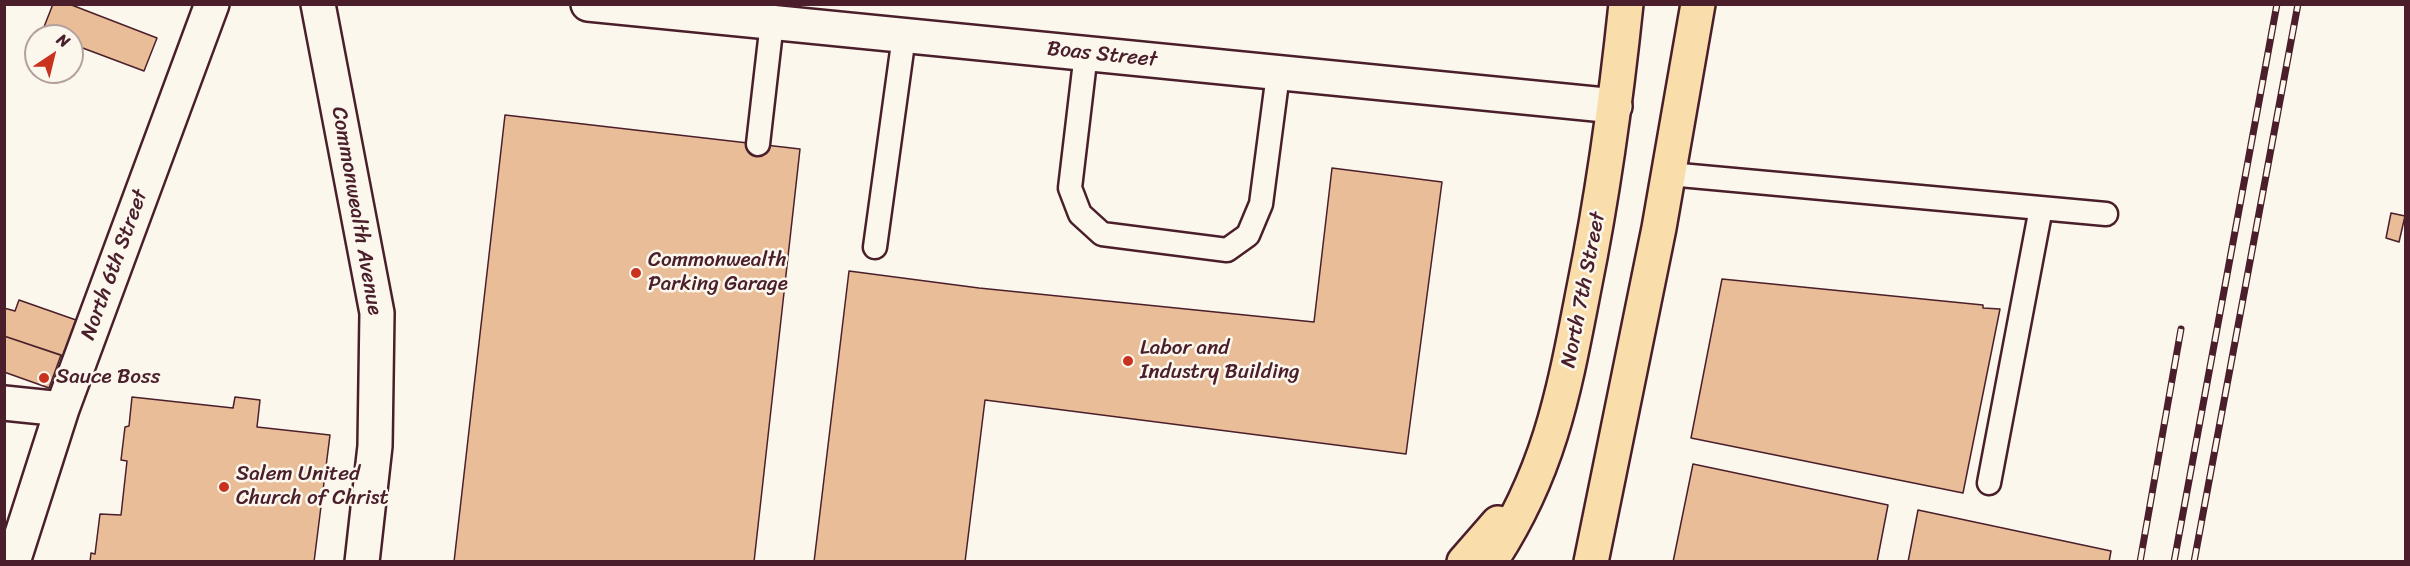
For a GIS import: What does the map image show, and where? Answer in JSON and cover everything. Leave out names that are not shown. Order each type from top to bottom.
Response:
[{"type":"main road","name":"North 7th Street","points":[[1490,561],[1530,493],[1550,441],[1565,388],[1599,216],[1615,106],[1626,4]]},
{"type":"main road","points":[[1591,561],[1669,174],[1698,4]]},
{"type":"main road","points":[[1464,561],[1482,544],[1518,498],[1550,441]]},
{"type":"street","name":"North 6th Street","points":[[13,561],[62,409],[212,4]]},
{"type":"street","name":"Commonwealth Avenue","points":[[318,4],[377,313],[375,446],[362,561]]},
{"type":"street","name":"Boas Street","points":[[588,4],[1615,106]]},
{"type":"street","points":[[4,403],[62,409]]},
{"type":"lane","points":[[758,144],[772,22]]},
{"type":"lane","points":[[875,247],[904,36]]},
{"type":"lane","points":[[1086,53],[1070,188],[1080,214],[1102,234],[1227,250],[1248,235],[1261,204],[1278,74]]},
{"type":"lane","points":[[1669,174],[2106,214]]},
{"type":"lane","points":[[1989,483],[2041,208]]},
{"type":"building","points":[[53,4],[69,4],[157,38],[144,71],[84,48],[84,24],[45,24]]},
{"type":"building","name":"Commonwealth Parking Garage","points":[[505,115],[800,149],[754,562],[454,562]]},
{"type":"building","name":"Labor and Industry Building","points":[[1332,168],[1442,182],[1406,454],[985,400],[965,562],[814,562],[849,271],[979,288],[1314,322]]},
{"type":"building","points":[[2391,213],[2405,216],[2399,242],[2386,238]]},
{"type":"building","points":[[1722,279],[1983,305],[1983,308],[2000,309],[1963,493],[1691,438]]},
{"type":"building","points":[[19,300],[76,320],[63,356],[4,336],[4,308],[15,311]]},
{"type":"building","points":[[4,336],[61,355],[49,388],[4,372]]},
{"type":"building","name":"Salem United Church of Christ","points":[[132,397],[233,408],[235,397],[260,400],[257,427],[330,435],[314,562],[90,562],[91,553],[95,554],[100,514],[121,515],[127,461],[121,460],[125,427],[129,426]]},
{"type":"building","points":[[1693,464],[1888,505],[1877,562],[1673,562]]},
{"type":"building","points":[[1918,510],[2111,551],[2109,562],[1908,562]]},
{"type":"railway","points":[[2174,562],[2277,4]]},
{"type":"railway","points":[[2194,562],[2298,4]]},
{"type":"railway","points":[[2140,562],[2181,329]]},
{"type":"place","name":"Commonwealth Parking Garage","points":[[636,273]]},
{"type":"place","name":"Labor and Industry Building","points":[[1128,361]]},
{"type":"place","name":"Sauce Boss","points":[[44,378]]},
{"type":"place","name":"Salem United Church of Christ","points":[[224,487]]}]
